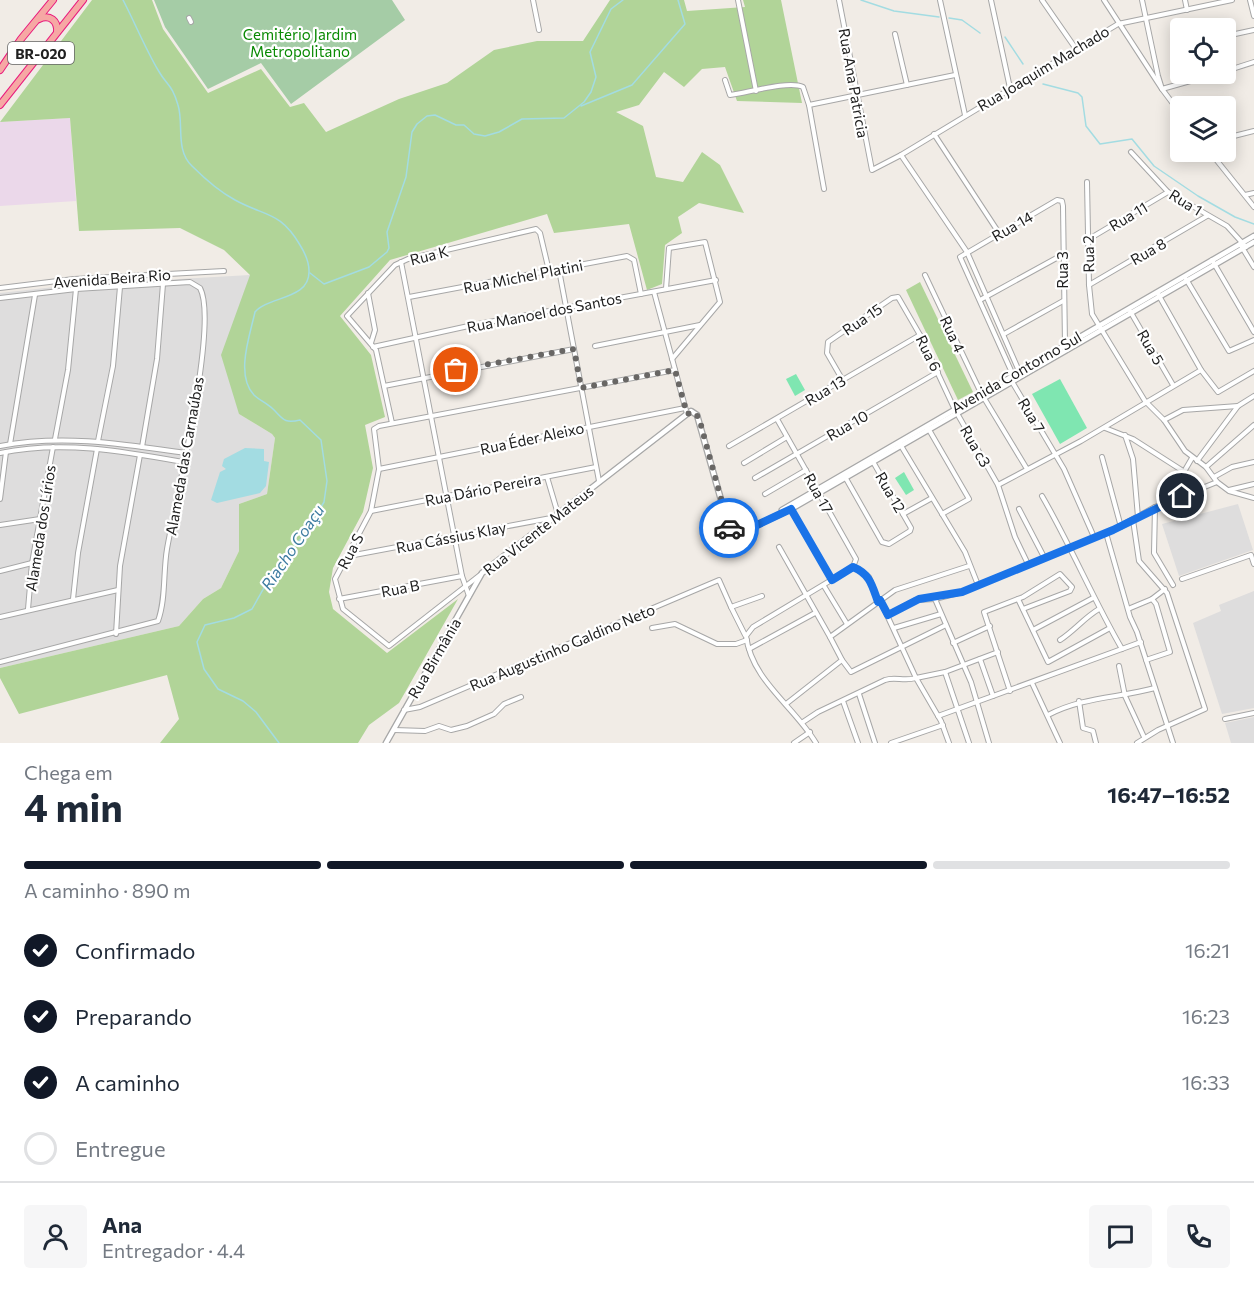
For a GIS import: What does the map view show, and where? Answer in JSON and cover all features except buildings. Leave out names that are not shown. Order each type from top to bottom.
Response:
[{"type":"highway","name":"BR-020","points":[[0,70],[53,0]]},
{"type":"highway","name":"BR-020","points":[[0,105],[83,0]]},
{"type":"highway","points":[[36,21],[45,17],[52,19],[57,25],[57,33]]},
{"type":"street","points":[[533,0],[539,30]]},
{"type":"street","points":[[738,0],[756,91]]},
{"type":"street","name":"Rua Ana Patricia","points":[[839,0],[869,166]]},
{"type":"street","points":[[940,0],[965,115]]},
{"type":"street","points":[[991,0],[1010,88]]},
{"type":"street","points":[[1042,0],[1076,49]]},
{"type":"street","points":[[1104,0],[1170,99]]},
{"type":"street","points":[[1142,0],[1162,88]]},
{"type":"street","points":[[1185,0],[1187,10]]},
{"type":"street","name":"Rua Joaquim Machado","points":[[869,166],[872,170],[877,169],[1118,24],[1232,0]]},
{"type":"street","points":[[1250,0],[1254,16]]},
{"type":"street","points":[[1236,34],[1254,30]]},
{"type":"street","points":[[895,33],[907,85]]},
{"type":"street","points":[[1236,67],[1254,62]]},
{"type":"street","points":[[809,105],[955,75]]},
{"type":"street","points":[[725,80],[730,95],[799,85],[804,89],[824,189]]},
{"type":"street","points":[[1162,88],[1177,84]]},
{"type":"street","points":[[1236,136],[1254,131]]},
{"type":"street","points":[[934,134],[999,233]]},
{"type":"street","name":"Rua 1","points":[[1131,152],[1168,192],[1207,216],[1227,225],[1243,245],[1254,267]]},
{"type":"street","points":[[901,155],[967,252],[1019,371]]},
{"type":"street","points":[[1218,162],[1254,207]]},
{"type":"street","name":"Rua 2","points":[[1087,182],[1090,309],[1104,329]]},
{"type":"street","name":"Rua 11","points":[[1088,240],[1168,192]]},
{"type":"street","points":[[1245,195],[1254,193]]},
{"type":"street","name":"Rua 14","points":[[967,252],[1057,200]]},
{"type":"street","name":"Rua 3","points":[[1057,200],[1062,201],[1063,206],[1065,344]]},
{"type":"street","name":"Rua 8","points":[[1089,285],[1207,216]]},
{"type":"street","name":"Rua K","points":[[372,346],[348,319],[348,313],[401,262],[534,229],[540,233],[549,271]]},
{"type":"street","name":"Avenida Contorno Sul","points":[[1012,378],[1019,371],[1065,344],[1214,262],[1254,236]]},
{"type":"street","points":[[666,289],[669,248],[703,241],[706,243],[721,298],[719,304],[672,359]]},
{"type":"street","name":"Avenida Contorno Sul","points":[[1243,245],[1254,242]]},
{"type":"street","name":"Rua 7","points":[[967,252],[961,255],[960,259],[1012,378],[1056,454],[1094,537]]},
{"type":"street","points":[[979,301],[982,297],[987,297],[1062,255]]},
{"type":"street","name":"Rua Michel Platini","points":[[409,297],[627,256],[634,260],[641,294]]},
{"type":"street","points":[[401,262],[462,576],[469,596]]},
{"type":"street","points":[[1214,262],[1254,332]]},
{"type":"street","points":[[559,270],[599,481]]},
{"type":"street","name":"Avenida Beira Rio","points":[[0,288],[74,279],[224,271]]},
{"type":"street","name":"Rua 4","points":[[925,275],[983,395]]},
{"type":"street","points":[[1186,278],[1228,350],[1232,352],[1254,340]]},
{"type":"street","name":"Rua Manoel dos Santos","points":[[372,346],[716,280]]},
{"type":"street","name":"Alameda das Carnaúbas","points":[[116,634],[153,625],[159,620],[167,549],[193,418],[202,352],[204,302],[197,286],[190,282],[163,284]]},
{"type":"street","points":[[0,298],[76,289],[163,284],[157,359],[142,447]]},
{"type":"street","points":[[98,441],[113,366],[120,287]]},
{"type":"street","points":[[55,439],[68,370],[76,289]]},
{"type":"street","points":[[654,292],[686,411]]},
{"type":"street","points":[[368,293],[375,330],[372,346],[392,423],[675,370]]},
{"type":"street","points":[[1158,294],[1200,367],[1218,392],[1254,371]]},
{"type":"street","name":"Avenida Contorno Sul","points":[[686,411],[694,412],[699,418],[730,531],[740,533],[781,512],[1012,378],[1104,329],[1158,294]]},
{"type":"street","points":[[10,444],[34,295]]},
{"type":"street","name":"Rua 15","points":[[842,379],[827,353],[828,342],[892,298],[902,299]]},
{"type":"street","name":"Rua 6","points":[[902,299],[956,411]]},
{"type":"street","points":[[1004,334],[1063,301]]},
{"type":"street","name":"Rua 5","points":[[1128,308],[1173,385]]},
{"type":"street","points":[[595,346],[701,325]]},
{"type":"street","points":[[1104,329],[1145,401],[1164,420],[1195,459],[1206,466],[1216,482],[1228,490],[1254,498]]},
{"type":"street","name":"Rua 13","points":[[729,446],[921,335]]},
{"type":"street","points":[[384,386],[574,349]]},
{"type":"street","points":[[998,484],[1105,428],[1200,367]]},
{"type":"street","name":"Rua 10","points":[[755,478],[938,372]]},
{"type":"street","points":[[983,395],[1027,469]]},
{"type":"street","points":[[1166,503],[1183,471],[1238,406],[1254,396]]},
{"type":"street","points":[[1164,420],[1183,410],[1238,406]]},
{"type":"street","name":"Rua Éder Aleixo","points":[[379,469],[588,427],[686,411]]},
{"type":"street","name":"Rua Vicente Mateus","points":[[339,599],[347,613],[389,646],[686,411]]},
{"type":"street","name":"Rua c3","points":[[956,411],[998,484],[1006,501],[1015,537],[1028,564]]},
{"type":"street","name":"Rua 17","points":[[777,419],[856,559],[853,567]]},
{"type":"street","name":"Rua S","points":[[339,599],[335,579],[371,511],[379,469],[374,434],[376,427],[392,423]]},
{"type":"street","points":[[1206,466],[1254,425]]},
{"type":"street","points":[[927,427],[968,495],[967,501],[942,514]]},
{"type":"street","points":[[1105,428],[1125,435],[1183,471]]},
{"type":"street","points":[[1125,435],[1133,459],[1138,516]]},
{"type":"street","points":[[744,463],[787,436]]},
{"type":"street","points":[[0,446],[55,439],[98,441],[185,453]]},
{"type":"street","points":[[75,447],[76,440]]},
{"type":"street","points":[[32,442],[32,447]]},
{"type":"street","points":[[899,443],[965,552],[978,585]]},
{"type":"street","points":[[118,450],[119,444]]},
{"type":"street","points":[[0,453],[32,447],[75,447],[118,450],[183,462]]},
{"type":"street","name":"Alameda dos Lírios","points":[[28,609],[32,563],[53,447]]},
{"type":"street","points":[[73,598],[78,553],[97,449]]},
{"type":"street","points":[[0,499],[6,452]]},
{"type":"street","points":[[0,662],[116,634],[123,546],[140,455]]},
{"type":"street","points":[[1102,457],[1121,527]]},
{"type":"street","name":"Rua 12","points":[[844,475],[882,542],[889,544],[910,531],[911,528],[872,459]]},
{"type":"street","points":[[1214,477],[1232,467],[1254,462]]},
{"type":"street","name":"Rua Dário Pereira","points":[[371,511],[596,467]]},
{"type":"street","points":[[765,494],[806,470]]},
{"type":"street","points":[[547,477],[558,514]]},
{"type":"street","points":[[888,615],[916,600],[935,599],[962,592],[1121,527],[1155,507],[1216,482]]},
{"type":"street","points":[[1228,490],[1254,484]]},
{"type":"street","points":[[1042,496],[1071,546],[1093,598],[1122,648]]},
{"type":"street","points":[[903,514],[932,498]]},
{"type":"street","points":[[789,507],[832,580]]},
{"type":"street","points":[[1155,507],[1154,553],[1173,585]]},
{"type":"street","points":[[1019,509],[1044,557]]},
{"type":"street","name":"Rua Cássius Klay","points":[[349,556],[553,518]]},
{"type":"street","points":[[0,525],[40,519]]},
{"type":"street","points":[[1132,520],[1140,561],[1166,589],[1205,709],[1144,737],[1137,743]]},
{"type":"street","points":[[1106,533],[1128,609],[1141,642],[1173,743]]},
{"type":"street","points":[[779,547],[806,598],[851,672],[901,645],[946,625]]},
{"type":"street","points":[[1182,579],[1251,555],[1254,564]]},
{"type":"street","points":[[0,571],[32,563]]},
{"type":"street","points":[[830,636],[879,601],[904,587],[969,566]]},
{"type":"street","points":[[746,638],[753,627],[806,598],[853,567],[869,577],[916,678],[943,725],[949,743]]},
{"type":"street","name":"Rua Birmânia","points":[[386,743],[482,573]]},
{"type":"street","points":[[1010,691],[984,612],[1018,598],[1060,574],[1072,587],[1070,591],[1023,609]]},
{"type":"street","name":"Rua B","points":[[339,599],[462,576]]},
{"type":"street","name":"Rua Augustinho Galdino Neto","points":[[404,710],[420,707],[719,580],[731,607]]},
{"type":"street","points":[[824,586],[847,624]]},
{"type":"street","points":[[1128,609],[1152,599],[1166,589]]},
{"type":"street","points":[[0,617],[73,598],[118,590]]},
{"type":"street","points":[[762,596],[731,607],[749,649],[770,687],[803,722],[816,743]]},
{"type":"street","points":[[1018,598],[1048,662],[1110,628]]},
{"type":"street","points":[[1033,630],[1093,598]]},
{"type":"street","points":[[935,599],[977,703],[989,743]]},
{"type":"street","points":[[1146,660],[1170,652],[1152,599]]},
{"type":"street","points":[[1060,640],[1076,629],[1082,619],[1099,609]]},
{"type":"street","points":[[749,649],[815,613]]},
{"type":"street","points":[[894,628],[941,614]]},
{"type":"street","name":"Rua Augustinho Galdino Neto","points":[[652,628],[675,624],[717,644],[736,644],[746,638]]},
{"type":"street","points":[[952,643],[990,625]]},
{"type":"street","points":[[938,716],[1141,642]]},
{"type":"street","points":[[803,722],[818,712],[891,678],[904,681],[945,672],[998,652]]},
{"type":"street","points":[[980,659],[993,696]]},
{"type":"street","points":[[786,704],[842,660]]},
{"type":"street","points":[[1119,666],[1125,696],[1144,737]]},
{"type":"street","points":[[945,672],[969,743]]},
{"type":"street","points":[[1032,683],[1060,743]]},
{"type":"street","points":[[1048,715],[1079,701],[1125,696],[1155,688]]},
{"type":"street","points":[[859,694],[874,743]]},
{"type":"street","points":[[394,730],[415,732],[439,726],[451,730],[467,726],[494,714],[504,704],[521,697]]},
{"type":"street","points":[[843,701],[858,743]]},
{"type":"street","points":[[1079,701],[1083,728],[1093,731],[1096,743]]},
{"type":"street","points":[[1225,719],[1254,713]]},
{"type":"street","points":[[891,743],[943,725]]},
{"type":"street","points":[[794,743],[810,732]]},
{"type":"shaded area","points":[[70,118],[76,201],[0,206],[0,122]]},
{"type":"shaded area","points":[[250,275],[239,414],[275,438],[267,494],[239,504],[239,551],[221,588],[203,599],[179,626],[0,668],[0,293],[72,285]]},
{"type":"shaded area","points":[[1238,504],[1253,550],[1179,576],[1162,524]]},
{"type":"shaded area","points":[[1254,591],[1254,708],[1222,714],[1193,623],[1221,611],[1219,605]]},
{"type":"shaded area","points":[[1254,717],[1254,743],[1231,743],[1225,723]]},
{"type":"green space","points":[[92,0],[152,0],[163,29],[208,93],[261,69],[290,107],[304,103],[326,132],[399,99],[447,83],[494,50],[537,41],[583,41],[610,0],[684,0],[687,11],[745,7],[743,0],[781,0],[802,103],[737,101],[725,67],[702,69],[684,87],[664,72],[639,105],[616,112],[643,126],[656,177],[683,182],[702,152],[720,165],[744,213],[699,203],[678,217],[682,233],[665,245],[662,284],[647,290],[629,224],[554,233],[547,214],[390,260],[340,316],[371,355],[385,417],[365,425],[373,468],[363,512],[333,568],[329,592],[333,609],[387,653],[458,599],[399,703],[369,725],[358,743],[160,743],[179,719],[167,675],[19,714],[0,678],[0,668],[179,626],[203,599],[221,588],[239,551],[239,504],[267,494],[275,438],[239,414],[221,355],[250,275],[224,250],[180,228],[79,231],[70,118],[0,122]]},
{"type":"green space","name":"Cemitério Jardim Metropolitano","points":[[154,0],[392,0],[405,20],[291,104],[261,63],[208,89],[165,27]]},
{"type":"green space","points":[[920,282],[973,392],[958,400],[906,290]]},
{"type":"green space","points":[[796,374],[805,390],[795,396],[786,379]]},
{"type":"green space","points":[[1060,379],[1087,428],[1060,444],[1032,394]]},
{"type":"green space","points":[[904,472],[914,490],[906,495],[895,478]]},
{"type":"water","points":[[245,448],[264,449],[264,461],[269,462],[266,486],[260,493],[217,503],[211,500],[220,472],[226,469],[222,466],[224,459]]},
{"type":"waterway","name":"Riacho Coaçu","points":[[123,0],[153,62],[176,98],[180,112],[183,152],[187,160],[201,175],[224,193],[272,216],[286,226],[302,248],[308,264],[308,280],[303,287],[255,312],[247,343],[245,377],[254,395],[284,420],[300,420],[321,440],[327,481],[324,502],[306,533],[274,570],[252,609],[234,618],[205,625],[197,642],[204,669],[218,689],[243,701],[256,712],[279,743]]},
{"type":"waterway","points":[[310,273],[324,284],[369,267],[387,252],[389,248],[387,232],[406,177],[412,132],[417,124],[427,116],[435,115],[456,125],[464,125],[474,134],[485,136],[499,132],[522,119],[564,118],[584,102],[591,92],[596,77],[590,52],[611,9],[623,0]]},
{"type":"waterway","points":[[581,106],[632,85],[685,24],[678,0]]},
{"type":"waterway","points":[[861,0],[894,11],[939,17]]},
{"type":"waterway","points":[[949,18],[962,20],[980,33]]},
{"type":"waterway","points":[[1005,37],[1023,64]]},
{"type":"waterway","points":[[1043,84],[1078,93],[1082,97],[1086,126],[1100,144],[1132,139],[1154,166],[1198,196],[1235,217],[1254,224]]},
{"type":"way so far","points":[[456,370],[574,349],[581,388],[675,370],[687,414],[691,411],[699,418],[729,528]]},
{"type":"route","points":[[729,528],[733,533],[740,533],[791,509],[832,580],[853,567],[867,574],[878,602],[880,600],[888,615],[919,599],[929,597],[935,599],[962,592],[1121,527],[1155,507],[1182,496]]}]
